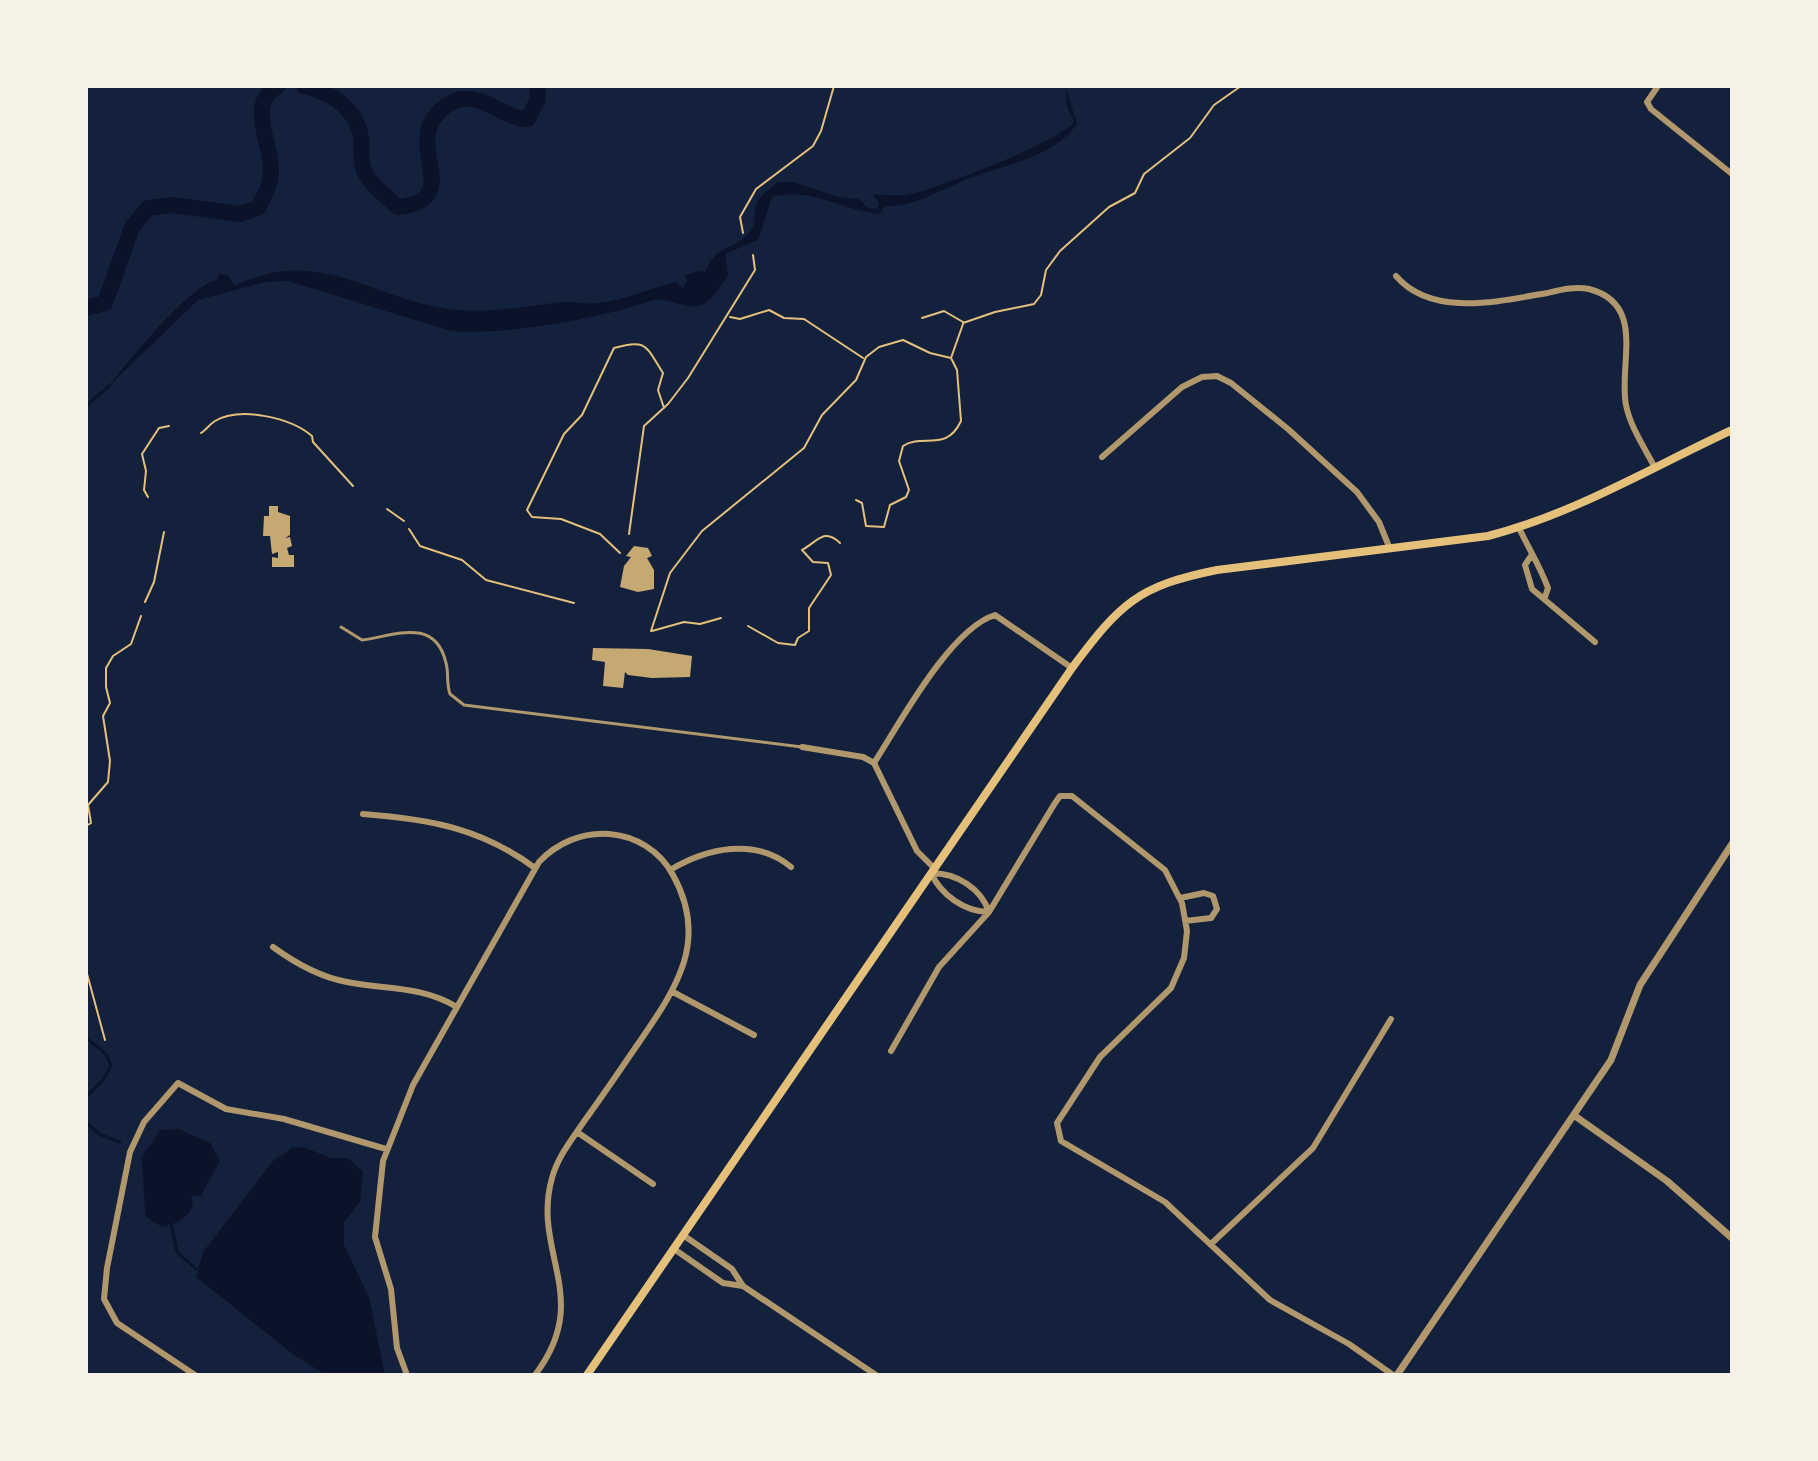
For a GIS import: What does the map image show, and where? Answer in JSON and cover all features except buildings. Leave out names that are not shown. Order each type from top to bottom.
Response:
[{"type":"main road","points":[[587,1375],[1072,668],[1108,620],[1137,594],[1173,579],[1488,536],[1519,528],[1556,514],[1732,430]]},
{"type":"street","points":[[1658,86],[1647,102],[1651,109],[1732,174]]},
{"type":"street","points":[[1396,276],[1416,292],[1464,303],[1491,303],[1578,288],[1602,295],[1619,310],[1628,329],[1623,382],[1626,409],[1654,466]]},
{"type":"street","points":[[1102,457],[1118,447],[1182,387],[1202,377],[1217,376],[1231,383],[1276,420],[1357,492],[1379,522],[1390,549]]},
{"type":"street","points":[[1519,528],[1531,556],[1538,561],[1548,588],[1545,597]]},
{"type":"street","points":[[1531,556],[1525,565],[1532,589],[1595,642]]},
{"type":"street","points":[[874,763],[951,648],[975,624],[995,615],[1072,668]]},
{"type":"street","points":[[802,747],[863,757],[874,763],[917,851],[933,871],[938,888],[974,912],[989,912]]},
{"type":"street","points":[[891,1051],[939,967],[989,912],[1045,817],[1060,796],[1067,794],[1157,861],[1180,898],[1185,921],[1184,958],[1171,988],[1090,1070],[1057,1123],[1056,1132],[1061,1141],[1165,1202],[1270,1300],[1349,1344],[1395,1375],[1611,1060],[1640,985],[1732,844]]},
{"type":"street","points":[[363,814],[426,819],[463,828],[497,842],[535,868]]},
{"type":"street","points":[[407,1375],[397,1348],[391,1289],[375,1237],[377,1195],[386,1149],[408,1095],[535,868],[549,853],[568,841],[606,834],[643,844],[670,870],[684,898],[688,932],[685,961],[673,992],[558,1162],[549,1191],[548,1225],[562,1303],[555,1340],[535,1375]]},
{"type":"street","points":[[670,870],[705,853],[731,848],[771,853],[791,867]]},
{"type":"street","points":[[933,871],[949,873],[984,896],[989,912]]},
{"type":"street","points":[[1180,898],[1204,893],[1213,896],[1217,909],[1211,918],[1185,921]]},
{"type":"street","points":[[273,947],[304,967],[336,980],[418,990],[457,1007]]},
{"type":"street","points":[[673,992],[754,1035]]},
{"type":"street","points":[[1211,1244],[1313,1148],[1391,1019]]},
{"type":"street","points":[[195,1375],[117,1323],[104,1299],[107,1268],[130,1152],[144,1122],[178,1083],[226,1109],[284,1119],[386,1149]]},
{"type":"street","points":[[1575,1116],[1667,1181],[1732,1238]]},
{"type":"street","points":[[577,1132],[653,1184]]},
{"type":"street","points":[[683,1235],[732,1269],[743,1286],[876,1375]]},
{"type":"street","points":[[674,1249],[723,1283],[743,1286]]},
{"type":"lane","points":[[341,627],[362,640],[401,630],[430,639],[445,658],[450,694],[464,705],[802,747]]},
{"type":"path","points":[[743,233],[740,217],[752,193],[817,140],[834,86]]},
{"type":"path","points":[[963,323],[1034,304],[1041,295],[1046,270],[1060,251],[1109,207],[1135,193],[1144,174],[1190,138],[1214,105],[1241,86]]},
{"type":"path","points":[[629,534],[643,430],[664,408],[728,316],[755,270],[753,255]]},
{"type":"path","points":[[728,316],[744,318],[769,310],[784,318],[804,319],[827,331],[864,359]]},
{"type":"path","points":[[856,500],[863,505],[866,526],[884,527],[888,508],[906,497],[909,490],[899,461],[903,446],[911,441],[935,443],[958,427],[961,421],[957,370],[951,358],[963,323],[959,316],[944,311],[932,312],[922,318]]},
{"type":"path","points":[[721,618],[700,624],[684,622],[651,631],[673,567],[702,531],[804,448],[822,415],[856,380],[864,359],[879,347],[903,340],[930,353],[951,358]]},
{"type":"path","points":[[620,553],[600,534],[561,519],[532,517],[527,510],[564,434],[582,415],[614,348],[637,342],[645,345],[663,373],[658,390],[664,408]]},
{"type":"path","points":[[201,433],[223,418],[258,416],[289,421],[312,436],[313,442],[353,486]]},
{"type":"path","points":[[148,497],[144,490],[146,471],[142,454],[159,428],[169,426]]},
{"type":"path","points":[[387,509],[404,521]]},
{"type":"path","points":[[409,529],[420,546],[459,558],[486,580],[574,603]]},
{"type":"path","points":[[145,602],[154,582],[164,532]]},
{"type":"path","points":[[748,626],[778,643],[795,645],[798,638],[809,631],[809,608],[831,575],[828,563],[813,562],[802,550],[822,535],[840,543]]},
{"type":"path","points":[[86,826],[91,823],[88,805],[108,782],[110,761],[103,716],[110,703],[106,668],[113,656],[133,642],[133,631],[141,616]]},
{"type":"path","points":[[86,970],[105,1040]]},
{"type":"water","points":[[1066,88],[1077,124],[1068,135],[1030,158],[973,177],[919,200],[885,206],[879,214],[813,196],[786,194],[772,197],[758,240],[725,254],[728,275],[711,298],[699,306],[656,300],[607,314],[552,324],[497,331],[451,331],[288,281],[265,282],[198,300],[108,387],[175,310],[205,285],[217,280],[219,274],[228,275],[234,286],[265,274],[294,270],[321,273],[428,305],[471,311],[561,302],[607,302],[675,282],[683,288],[687,280],[684,276],[705,272],[714,257],[745,237],[753,227],[758,201],[778,182],[794,182],[838,197],[859,199],[868,208],[877,209],[879,203],[873,195],[905,195],[946,183],[1024,152],[1064,130],[1074,122],[1066,104]]},
{"type":"water","points":[[179,1129],[210,1143],[220,1161],[201,1196],[191,1196],[193,1205],[188,1214],[162,1227],[146,1217],[141,1158],[160,1130]]},
{"type":"water","points":[[293,1147],[306,1148],[331,1158],[348,1158],[363,1172],[360,1202],[344,1222],[344,1245],[369,1297],[385,1375],[326,1375],[294,1355],[196,1277],[203,1252],[273,1161]]},
{"type":"waterway","points":[[86,308],[105,303],[132,227],[148,208],[172,205],[240,214],[258,208],[271,173],[263,126],[263,103],[278,86]]},
{"type":"waterway","points":[[304,86],[331,96],[351,114],[360,132],[366,175],[398,207],[418,202],[428,194],[432,183],[427,142],[429,127],[442,108],[455,101],[472,99],[511,116],[528,119],[537,101],[538,86]]},
{"type":"waterway","points":[[86,406],[110,385]]},
{"type":"waterway","points":[[86,1038],[106,1054],[111,1065],[104,1079],[86,1097]]},
{"type":"waterway","points":[[86,1123],[101,1135],[120,1142]]},
{"type":"waterway","points":[[171,1222],[177,1252],[196,1269]]}]
